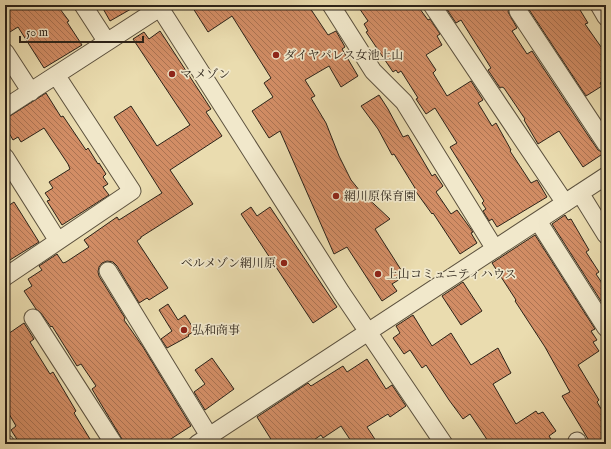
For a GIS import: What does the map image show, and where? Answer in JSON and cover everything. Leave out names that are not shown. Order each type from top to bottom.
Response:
[{"type":"street","points":[[83,5],[107,42]]},
{"type":"street","points":[[330,5],[373,71],[404,102],[495,249]]},
{"type":"street","points":[[432,5],[565,203]]},
{"type":"street","points":[[599,5],[606,17]]},
{"type":"street","points":[[5,108],[162,6],[333,279],[444,444]]},
{"type":"street","points":[[518,11],[606,144]]},
{"type":"street","points":[[5,52],[31,92]]},
{"type":"street","points":[[5,277],[132,191],[56,75]]},
{"type":"street","points":[[5,157],[58,241]]},
{"type":"street","points":[[108,271],[207,441],[606,176]]},
{"type":"street","points":[[580,193],[606,235]]},
{"type":"street","points":[[538,221],[606,328]]},
{"type":"street","points":[[33,318],[114,444]]},
{"type":"building","points":[[5,5],[57,5],[69,21],[67,22],[82,45],[44,68],[18,27],[5,35]]},
{"type":"building","points":[[101,5],[138,5],[110,21]]},
{"type":"building","points":[[191,5],[308,5],[328,35],[336,31],[345,47],[342,49],[358,76],[341,87],[329,66],[305,80],[315,96],[311,98],[326,123],[339,156],[351,180],[360,191],[390,219],[375,229],[405,276],[392,284],[397,291],[382,301],[347,247],[334,254],[280,131],[269,138],[252,111],[273,97],[264,83],[271,78],[232,16],[208,32]]},
{"type":"building","points":[[357,5],[417,5],[428,20],[430,19],[440,34],[437,36],[442,45],[426,55],[436,70],[433,73],[447,96],[471,81],[483,100],[478,103],[492,126],[496,123],[511,150],[510,151],[531,183],[537,180],[547,197],[497,227],[492,219],[489,221],[483,211],[486,209],[482,203],[484,201],[450,147],[457,143],[435,108],[426,114],[401,71],[398,73],[396,70],[393,72],[366,32],[368,31],[364,24],[368,21]]},
{"type":"building","points":[[451,5],[510,5],[508,12],[517,28],[512,31],[527,54],[532,51],[598,150],[604,153],[583,167],[559,131],[538,144],[524,120],[525,119],[504,88],[500,88],[488,70],[491,68],[461,20],[456,23],[446,8]]},
{"type":"building","points":[[526,5],[577,5],[588,23],[585,24],[606,54],[606,79],[600,83],[602,86],[586,96]]},
{"type":"building","points":[[160,31],[211,109],[206,112],[222,136],[170,170],[193,204],[137,241],[168,288],[149,300],[147,298],[139,303],[117,266],[113,262],[107,261],[102,263],[99,267],[99,276],[125,318],[124,320],[143,347],[191,426],[163,444],[124,444],[92,389],[96,386],[81,364],[77,366],[52,326],[51,327],[41,313],[36,309],[24,291],[32,286],[28,279],[42,270],[39,266],[57,254],[63,263],[66,262],[89,247],[84,240],[117,217],[119,220],[162,193],[114,117],[131,106],[157,146],[190,125],[133,39],[144,32],[149,39]]},
{"type":"building","points":[[46,93],[61,117],[63,116],[86,150],[88,148],[98,164],[99,163],[106,174],[103,177],[108,184],[103,187],[109,195],[62,225],[47,201],[50,200],[45,193],[53,188],[49,182],[70,169],[68,164],[44,128],[21,142],[18,137],[13,140],[5,126],[5,118]]},
{"type":"building","points":[[379,95],[403,137],[408,135],[432,176],[435,174],[443,186],[436,192],[451,214],[457,210],[473,232],[471,233],[477,243],[460,254],[433,213],[432,214],[414,189],[415,188],[394,154],[392,155],[378,129],[361,106]]},
{"type":"building","points":[[14,202],[39,242],[5,263],[5,208]]},
{"type":"building","name":"ベルメゾン網川原","points":[[251,207],[257,216],[270,207],[337,307],[313,323],[241,214]]},
{"type":"building","points":[[565,215],[568,220],[571,219],[589,250],[586,252],[599,272],[596,274],[606,289],[606,309],[552,224]]},
{"type":"building","points":[[535,235],[595,329],[591,331],[597,340],[593,342],[599,351],[578,365],[599,400],[597,402],[606,417],[606,444],[591,444],[562,396],[570,392],[545,347],[492,263]]},
{"type":"building","points":[[463,282],[482,311],[461,325],[442,296]]},
{"type":"building","points":[[168,304],[178,320],[185,315],[195,331],[167,348],[161,339],[172,331],[159,310]]},
{"type":"building","points":[[413,315],[432,346],[451,333],[471,365],[498,348],[511,373],[493,384],[516,424],[536,411],[538,414],[543,412],[556,431],[549,436],[554,444],[490,444],[470,414],[463,419],[426,365],[422,368],[410,350],[404,354],[393,338],[400,333],[396,326]]},
{"type":"building","points":[[24,323],[34,339],[30,342],[50,374],[53,372],[76,411],[74,413],[93,444],[20,444],[11,430],[16,426],[5,407],[5,336]]},
{"type":"building","points":[[212,358],[234,389],[205,410],[194,392],[205,384],[195,370]]},
{"type":"building","points":[[367,359],[386,389],[392,385],[406,406],[390,417],[388,414],[367,427],[378,444],[353,444],[341,426],[323,438],[321,435],[308,444],[274,444],[257,417],[308,383],[311,386],[343,366],[347,372]]},
{"type":"place","name":"ダイヤパレス女池上山","points":[[276,55]]},
{"type":"place","name":"マ メゾン","points":[[172,74]]},
{"type":"place","name":"網川原保育園","points":[[336,196]]},
{"type":"place","name":"ベルメゾン網川原","points":[[284,263]]},
{"type":"place","name":"上山コミュニティハウス","points":[[378,274]]},
{"type":"place","name":"弘和商事","points":[[184,330]]}]
